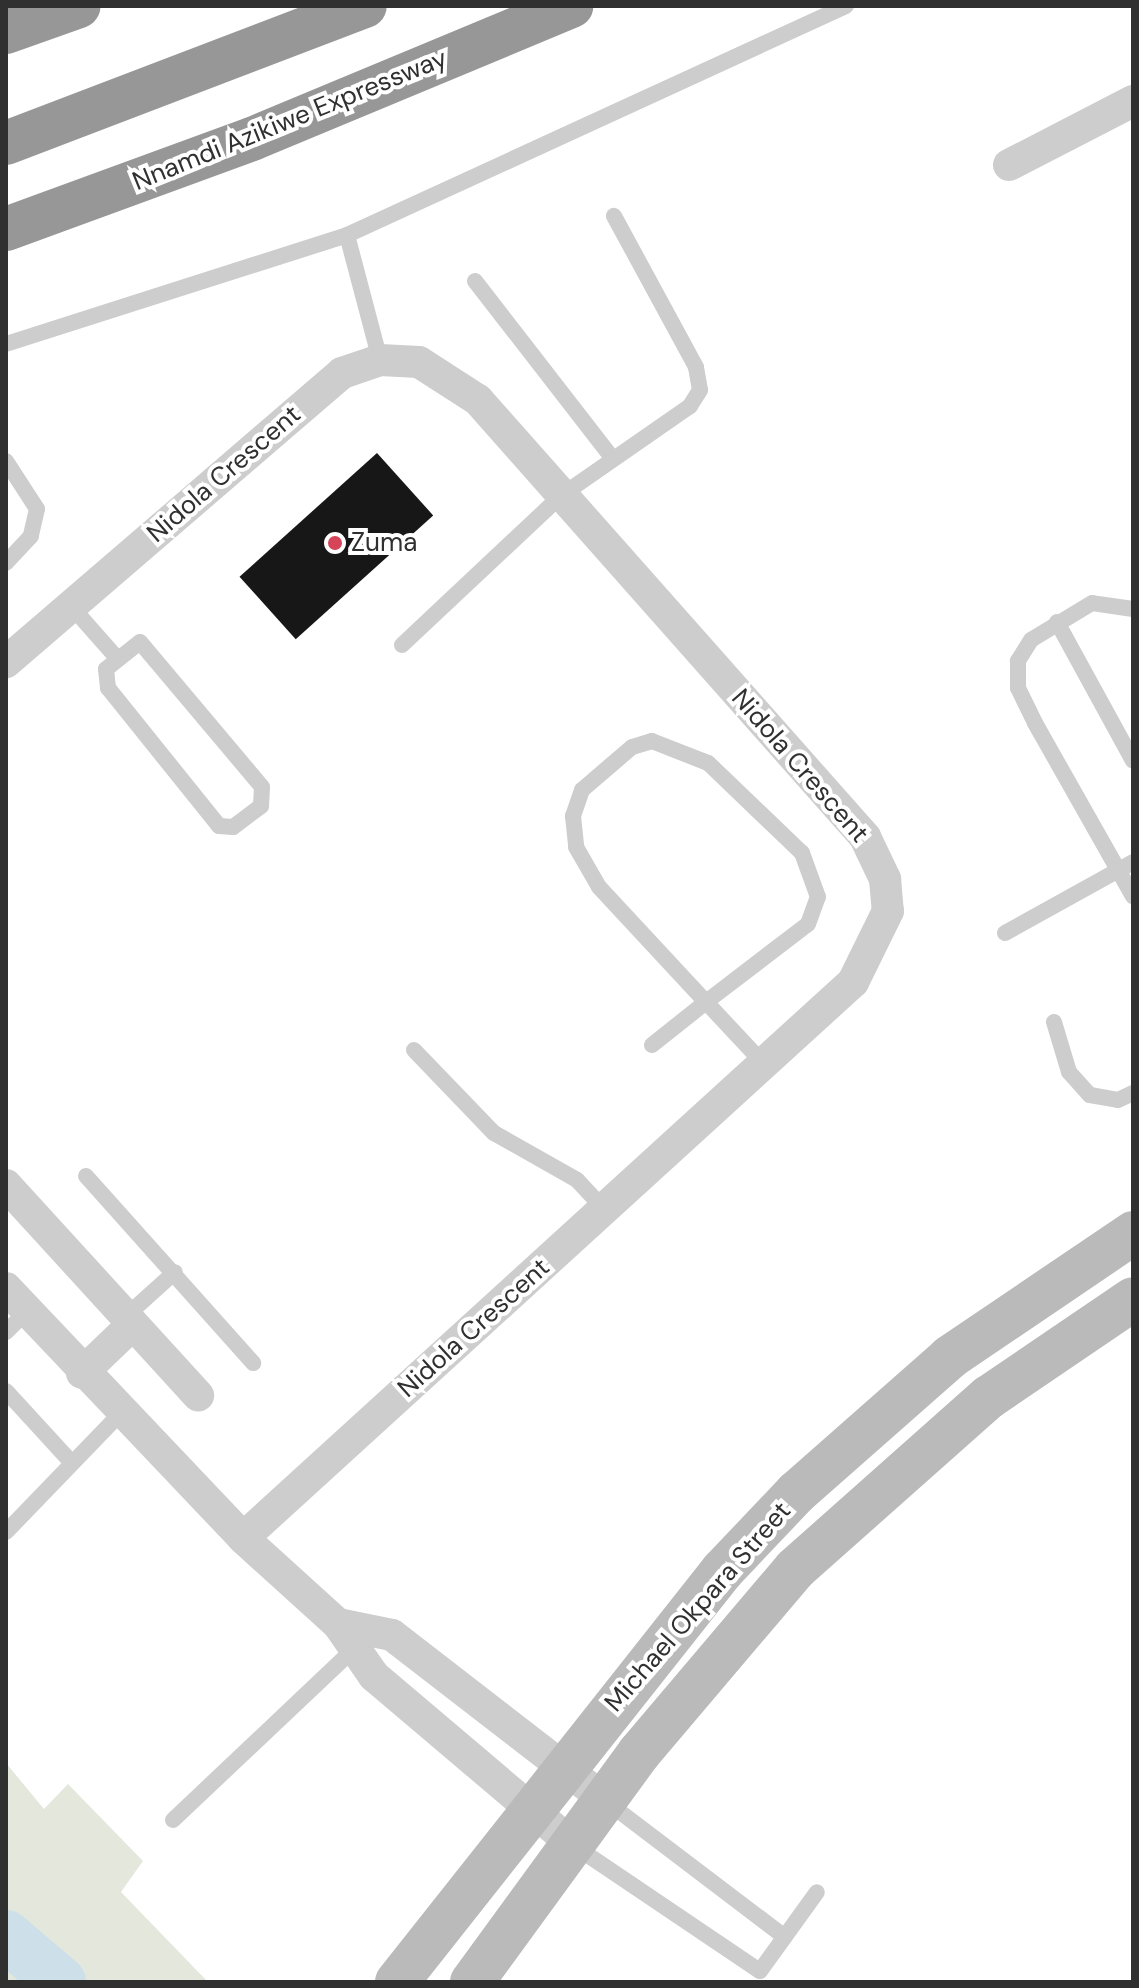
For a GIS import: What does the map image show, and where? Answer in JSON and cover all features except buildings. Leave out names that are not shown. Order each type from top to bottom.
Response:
[{"type":"highway","points":[[6,8],[33,6]]},
{"type":"highway","points":[[6,32],[79,6]]},
{"type":"highway","points":[[6,143],[365,6]]},
{"type":"highway","name":"Nnamdi Azikiwe Expressway","points":[[6,229],[252,139],[571,6]]},
{"type":"main road","name":"Michael Okpara Street","points":[[397,1982],[563,1766],[722,1571],[807,1483],[950,1357],[1133,1233]]},
{"type":"main road","name":"Michael Okpara Street","points":[[472,1982],[604,1799],[720,1655],[849,1516],[989,1397],[1133,1299]]},
{"type":"street","points":[[1009,165],[1133,101]]},
{"type":"street","name":"Nidola Crescent","points":[[6,662],[342,373],[380,360],[419,362],[478,400],[865,837],[885,879],[888,911],[871,957],[764,1064],[243,1538]]},
{"type":"street","points":[[6,1185],[198,1395]]},
{"type":"street","points":[[13,1310],[82,1373],[243,1538],[346,1636],[374,1676],[529,1812],[573,1845]]},
{"type":"street","points":[[82,1373],[128,1321]]},
{"type":"street","points":[[346,1636],[392,1635],[604,1799]]},
{"type":"lane","points":[[6,344],[347,235],[846,6]]},
{"type":"lane","points":[[402,645],[562,495],[690,406],[700,390],[696,367],[614,216]]},
{"type":"lane","points":[[347,235],[380,360]]},
{"type":"lane","points":[[475,281],[613,459]]},
{"type":"lane","points":[[6,461],[37,509],[31,536],[6,563]]},
{"type":"lane","points":[[1133,609],[1092,603],[1031,640],[1018,661],[1018,688],[1133,896]]},
{"type":"lane","points":[[71,606],[117,658]]},
{"type":"lane","points":[[1057,622],[1133,761]]},
{"type":"lane","points":[[132,644],[150,647],[262,787],[261,806],[233,827],[219,826],[108,688],[106,669],[117,658],[132,644]]},
{"type":"lane","points":[[652,1045],[706,1002],[808,924],[817,880],[802,853],[708,763],[652,741],[632,747],[582,790],[573,816],[576,847],[599,887],[706,1002],[764,1064]]},
{"type":"lane","points":[[1005,933],[1133,862]]},
{"type":"lane","points":[[1054,1022],[1069,1072],[1090,1095],[1118,1100],[1133,1093]]},
{"type":"lane","points":[[414,1050],[494,1133],[577,1180],[604,1209]]},
{"type":"lane","points":[[86,1176],[175,1272],[253,1363]]},
{"type":"lane","points":[[128,1321],[175,1272]]},
{"type":"lane","points":[[6,1391],[71,1462]]},
{"type":"lane","points":[[6,1532],[121,1413]]},
{"type":"lane","points":[[173,1820],[346,1636]]},
{"type":"lane","points":[[604,1799],[785,1937]]},
{"type":"lane","points":[[573,1845],[760,1971],[817,1892]]},
{"type":"shaded area","points":[[6,1763],[44,1809],[68,1784],[143,1861],[121,1892],[208,1982],[6,1982]]},
{"type":"waterway","points":[[6,1936],[60,1982]]},
{"type":"place","name":"Zuma","points":[[335,543]]}]
